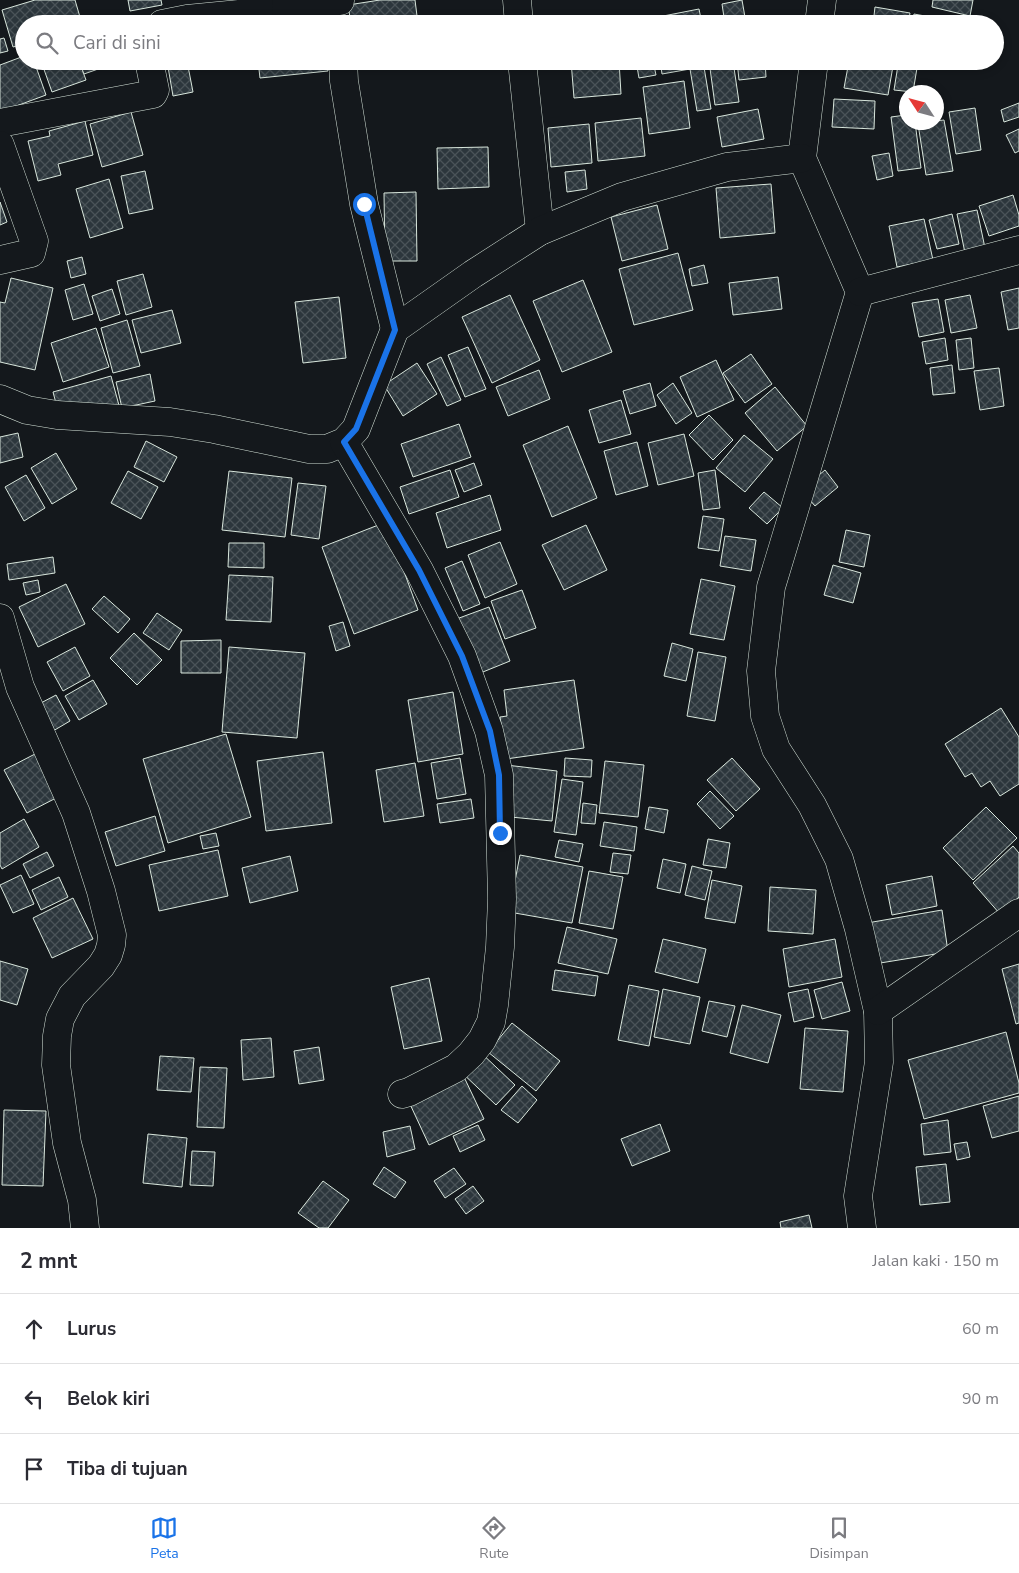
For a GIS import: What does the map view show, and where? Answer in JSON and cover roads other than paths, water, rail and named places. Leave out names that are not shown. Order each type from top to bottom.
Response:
[{"type":"street","points":[[517,0],[518,15]]},
{"type":"street","points":[[820,15],[822,0]]},
{"type":"street","points":[[212,15],[258,6],[340,8]]},
{"type":"street","points":[[0,123],[153,94],[155,90],[151,70]]},
{"type":"street","points":[[343,70],[364,204],[395,330]]},
{"type":"street","points":[[523,70],[540,231]]},
{"type":"street","points":[[813,70],[802,158],[860,292],[771,587],[761,671],[765,716],[776,749],[812,805],[839,858],[859,929],[878,1011],[879,1062],[858,1196],[862,1228]]},
{"type":"street","points":[[0,145],[34,241],[31,253],[0,260]]},
{"type":"street","points":[[0,399],[28,410],[57,415],[170,422],[214,429],[309,449],[327,449],[344,442],[356,429],[395,330],[473,274],[540,231],[622,197],[727,167],[802,158]]},
{"type":"street","points":[[860,292],[1019,250]]},
{"type":"street","points":[[344,442],[419,570],[462,656],[490,731],[499,775],[502,899],[500,947],[491,1022],[482,1040],[456,1068],[402,1094]]},
{"type":"street","points":[[0,618],[20,687],[76,813],[101,891],[112,935],[108,955],[101,966],[72,996],[60,1019],[56,1036],[56,1065],[68,1143],[82,1200],[85,1228]]},
{"type":"street","points":[[878,1011],[1019,913]]}]
